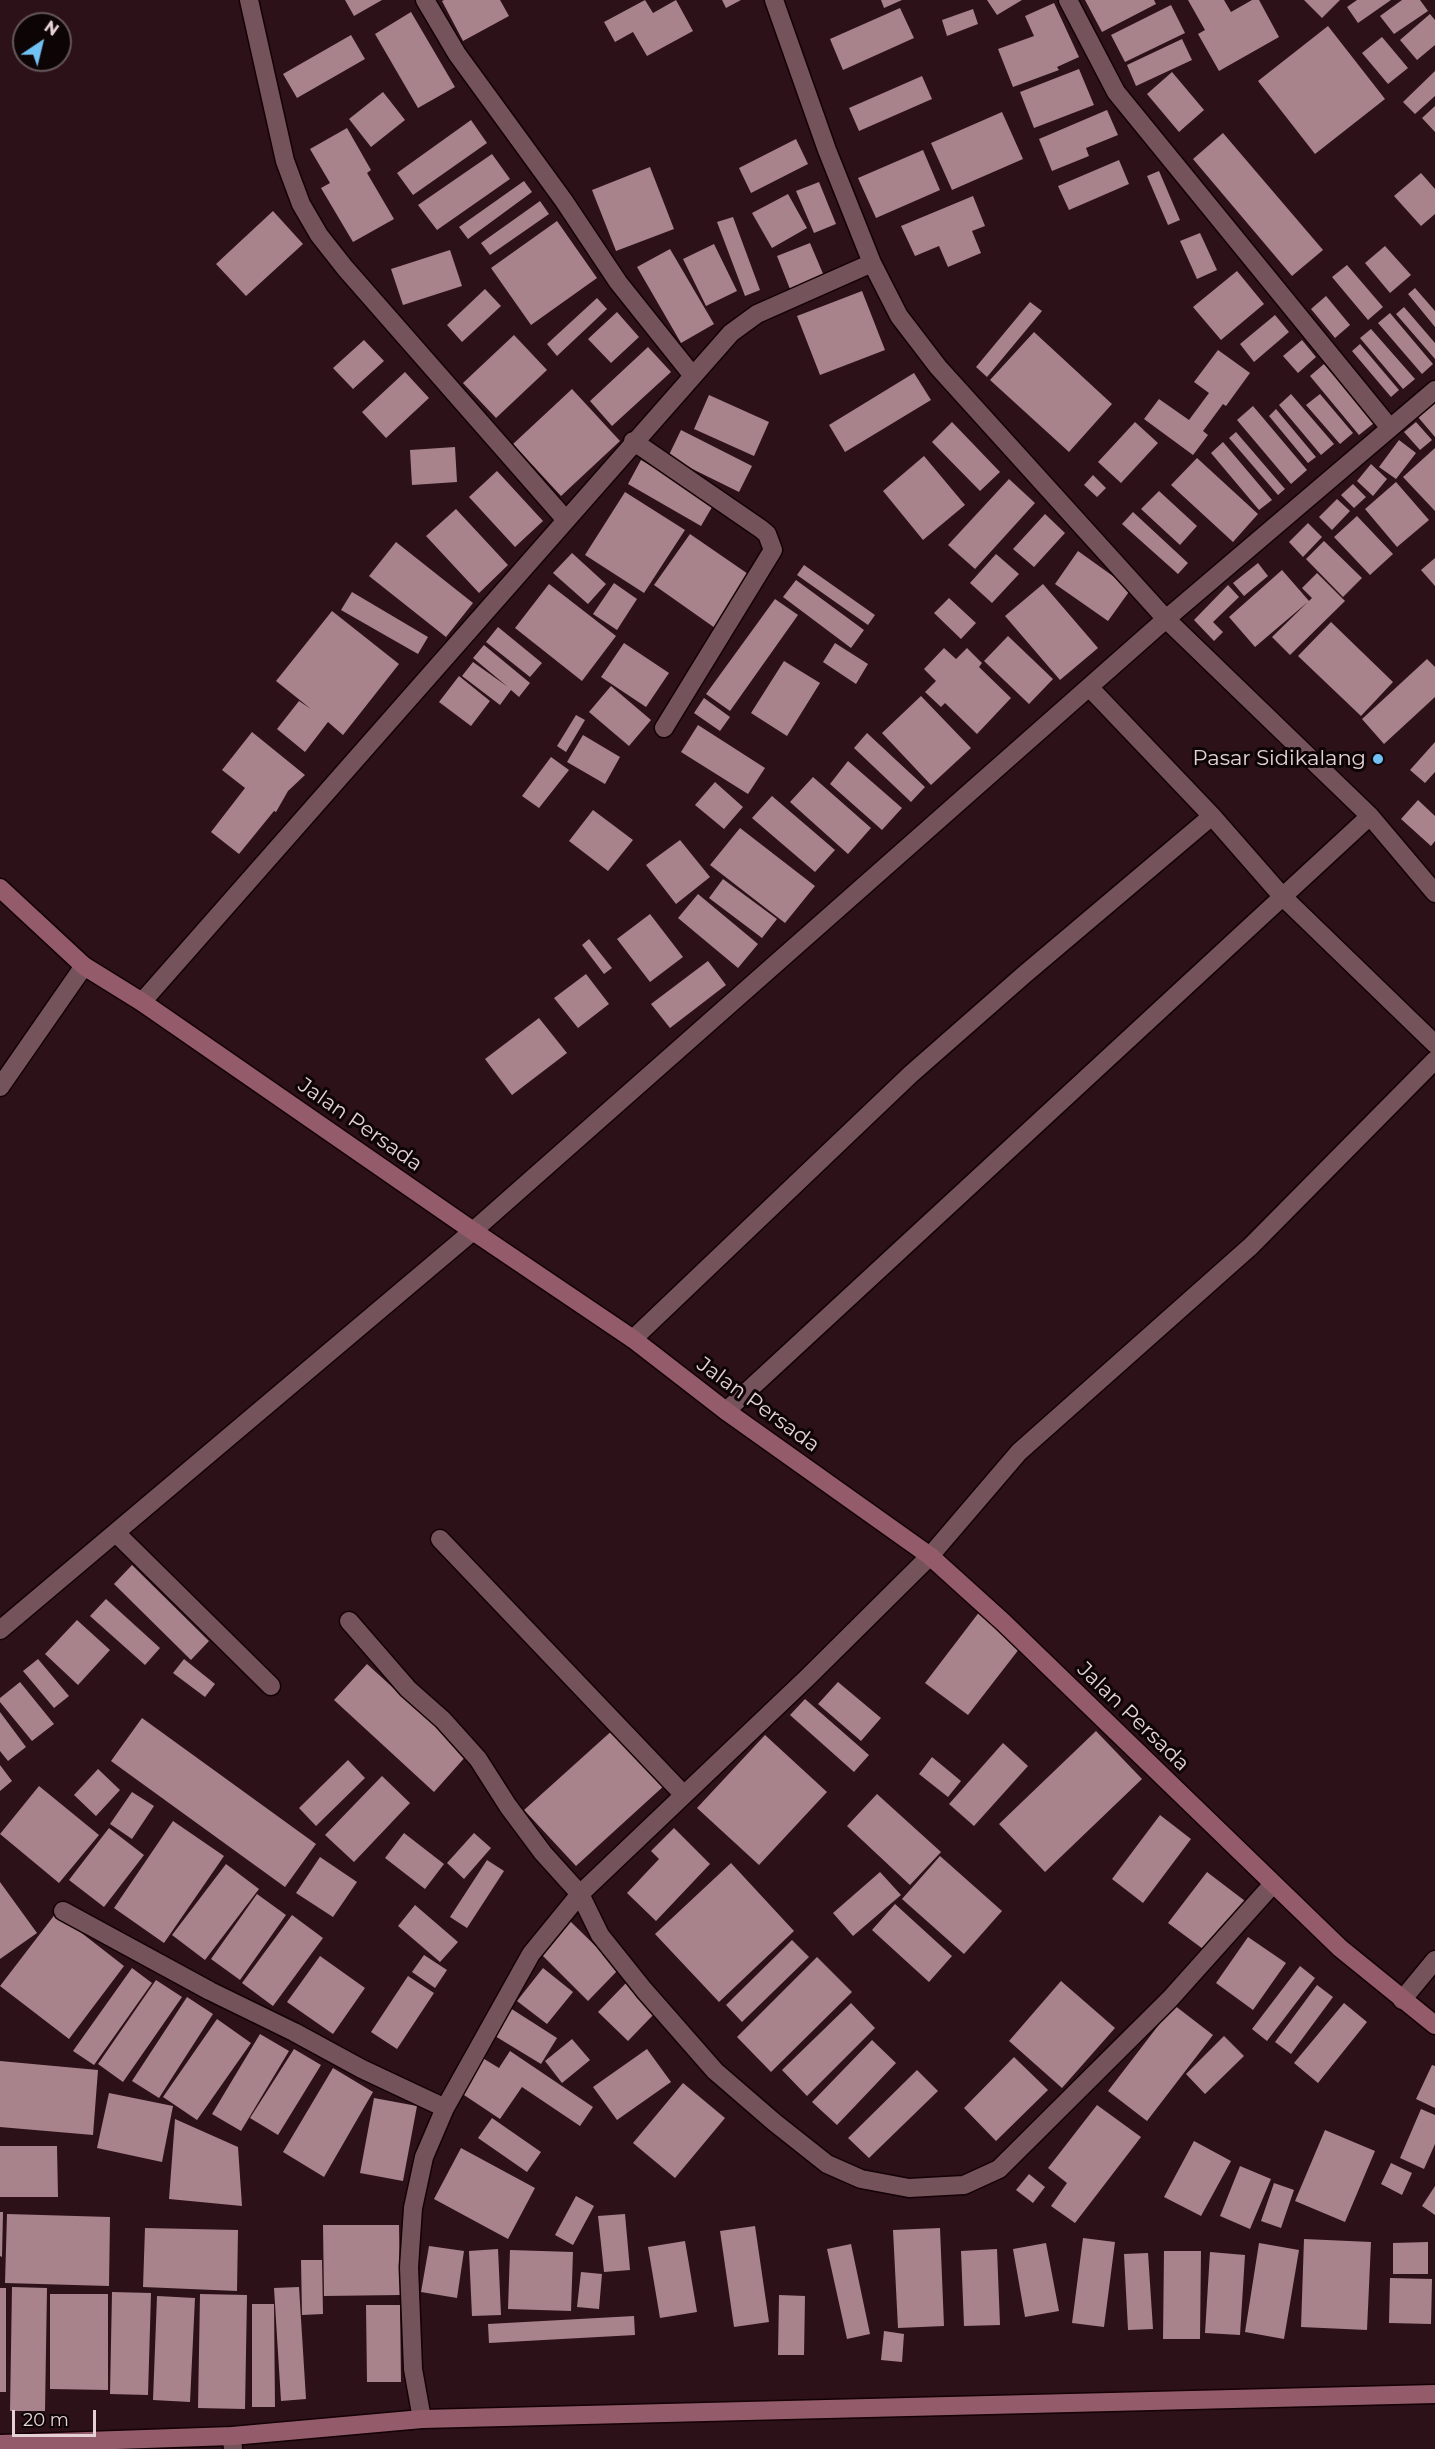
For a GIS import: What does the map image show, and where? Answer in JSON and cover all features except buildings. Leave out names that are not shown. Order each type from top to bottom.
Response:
[{"type":"street","points":[[249,0],[285,161],[307,214],[345,268],[566,520]]},
{"type":"street","points":[[425,0],[457,54],[564,201],[618,282],[693,376]]},
{"type":"street","points":[[774,0],[827,150],[872,263],[899,316],[938,367],[1166,619],[1370,816],[1435,893]]},
{"type":"street","points":[[1068,0],[1116,92],[1390,428]]},
{"type":"street","points":[[142,1002],[633,441],[731,333],[757,314],[872,263]]},
{"type":"street","points":[[0,1630],[473,1231],[1166,619],[1435,390]]},
{"type":"street","points":[[633,441],[761,529],[767,534],[772,550],[664,728]]},
{"type":"street","points":[[1089,687],[1212,816],[1282,896],[1435,1044]]},
{"type":"street","points":[[633,1339],[911,1074],[1034,966],[1212,816]]},
{"type":"street","points":[[726,1411],[1370,816]]},
{"type":"street","name":"Jalan Persada","points":[[0,888],[84,966],[142,1002],[633,1339],[726,1411],[930,1556],[1003,1622],[1340,1948],[1435,2025]]},
{"type":"street","points":[[0,1087],[84,966]]},
{"type":"street","points":[[422,2419],[413,2369],[409,2267],[413,2208],[424,2157],[445,2108],[531,1954],[580,1894],[808,1677],[930,1556],[1020,1452],[1251,1246],[1435,1060]]},
{"type":"street","points":[[116,1533],[271,1686]]},
{"type":"street","points":[[440,1539],[683,1794]]},
{"type":"street","points":[[349,1621],[408,1689],[443,1720],[478,1759],[508,1806],[543,1853],[580,1894],[600,1935],[644,1990],[715,2071],[827,2164],[861,2179],[909,2188],[964,2186],[999,2169],[1170,1999],[1273,1884]]},
{"type":"street","points":[[63,1911],[210,1991],[294,2032],[362,2069],[445,2108]]},
{"type":"street","points":[[1402,2000],[1435,1960]]},
{"type":"street","points":[[0,2444],[233,2443],[422,2419],[1435,2394]]},
{"type":"place","name":"Pasar Sidikalang","points":[[1378,759]]}]
